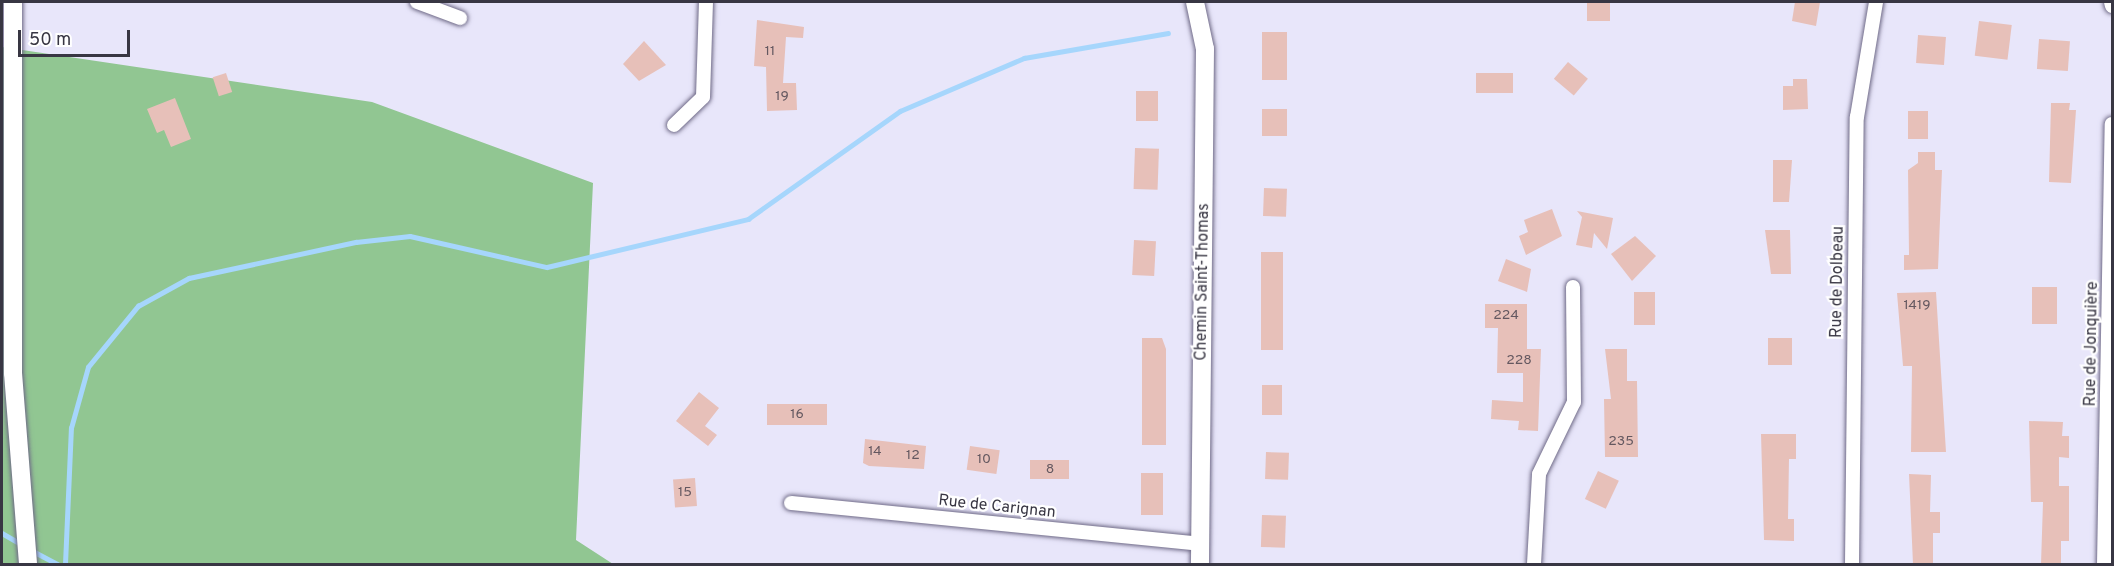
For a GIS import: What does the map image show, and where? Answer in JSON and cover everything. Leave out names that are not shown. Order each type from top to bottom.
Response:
[{"type":"street","points":[[14,2],[13,373],[28,564]]},
{"type":"street","points":[[417,2],[460,18]]},
{"type":"street","points":[[674,125],[702,97],[706,2]]},
{"type":"street","name":"Chemin Saint-Thomas","points":[[1195,2],[1205,49],[1200,564]]},
{"type":"street","name":"Rue de Dolbeau","points":[[1852,564],[1857,117],[1876,2]]},
{"type":"street","points":[[2111,2],[2112,6]]},
{"type":"street","name":"Rue de Jonquière","points":[[2104,564],[2112,124]]},
{"type":"street","points":[[1534,564],[1539,474],[1574,402],[1573,287]]},
{"type":"street","name":"Rue de Carignan","points":[[791,503],[1200,544]]},
{"type":"green space","points":[[2,47],[372,102],[593,183],[576,540],[613,564],[2,564]]},
{"type":"building","points":[[1587,2],[1610,2],[1610,21],[1587,21]]},
{"type":"building","points":[[1795,2],[1820,2],[1816,26],[1792,21]]},
{"type":"building","points":[[757,20],[804,27],[803,38],[786,37],[783,83],[796,83],[797,110],[767,111],[766,67],[754,66]]},
{"type":"building","points":[[1979,21],[2012,25],[2007,60],[1975,56]]},
{"type":"building","points":[[1262,32],[1287,32],[1287,80],[1262,80]]},
{"type":"building","points":[[1918,35],[1946,37],[1944,65],[1916,63]]},
{"type":"building","points":[[2039,39],[2070,41],[2068,71],[2037,69]]},
{"type":"building","points":[[644,41],[666,65],[639,81],[623,64]]},
{"type":"building","points":[[1568,62],[1588,79],[1574,96],[1554,79]]},
{"type":"building","points":[[226,73],[232,92],[219,96],[213,77]]},
{"type":"building","points":[[1476,73],[1513,73],[1513,93],[1476,93]]},
{"type":"building","points":[[1793,79],[1807,79],[1808,109],[1783,110],[1783,86],[1793,86]]},
{"type":"building","points":[[1136,91],[1158,91],[1158,121],[1136,121]]},
{"type":"building","points":[[175,98],[191,139],[171,147],[164,130],[157,133],[147,109]]},
{"type":"building","points":[[2051,103],[2070,103],[2069,110],[2076,110],[2071,183],[2049,182]]},
{"type":"building","points":[[1262,109],[1287,109],[1287,136],[1262,136]]},
{"type":"building","points":[[1908,111],[1928,111],[1928,139],[1908,139]]},
{"type":"building","points":[[1135,148],[1159,149],[1158,190],[1134,189]]},
{"type":"building","points":[[1918,152],[1935,152],[1935,170],[1942,170],[1938,269],[1904,270],[1904,255],[1909,255],[1908,170],[1918,163]]},
{"type":"building","points":[[1773,160],[1792,160],[1789,202],[1773,202]]},
{"type":"building","points":[[1264,188],[1287,189],[1286,217],[1263,216]]},
{"type":"building","points":[[1552,209],[1562,236],[1526,255],[1519,236],[1528,232],[1524,220]]},
{"type":"building","points":[[1577,211],[1613,218],[1607,249],[1594,233],[1592,248],[1576,245],[1582,217]]},
{"type":"building","points":[[1765,230],[1790,230],[1791,274],[1771,274]]},
{"type":"building","points":[[1635,236],[1656,256],[1632,281],[1611,254]]},
{"type":"building","points":[[1134,240],[1156,241],[1154,276],[1132,275]]},
{"type":"building","points":[[1261,252],[1283,252],[1283,350],[1261,350]]},
{"type":"building","points":[[1506,259],[1531,269],[1527,292],[1498,281]]},
{"type":"building","points":[[2032,287],[2057,287],[2057,324],[2032,324]]},
{"type":"building","points":[[1634,292],[1655,292],[1655,325],[1634,325]]},
{"type":"building","points":[[1936,292],[1946,452],[1911,452],[1912,366],[1903,366],[1897,293]]},
{"type":"building","points":[[1485,304],[1527,304],[1527,349],[1541,349],[1538,431],[1518,430],[1519,421],[1491,419],[1492,400],[1523,402],[1523,373],[1497,373],[1498,328],[1485,328]]},
{"type":"building","points":[[1142,338],[1162,338],[1166,349],[1166,445],[1142,445]]},
{"type":"building","points":[[1768,338],[1792,338],[1792,365],[1768,365]]},
{"type":"building","points":[[1605,349],[1627,349],[1627,381],[1637,381],[1638,457],[1605,457],[1604,399],[1611,399]]},
{"type":"building","points":[[1262,385],[1282,385],[1282,415],[1262,415]]},
{"type":"building","points":[[699,392],[719,408],[705,426],[717,435],[708,446],[676,421]]},
{"type":"building","points":[[767,404],[827,404],[827,425],[767,425]]},
{"type":"building","points":[[2029,421],[2063,422],[2062,436],[2069,436],[2069,458],[2059,457],[2059,486],[2069,486],[2069,541],[2061,541],[2061,564],[2041,564],[2043,502],[2031,502]]},
{"type":"building","points":[[1761,434],[1796,434],[1796,459],[1789,459],[1788,519],[1794,519],[1794,541],[1764,540]]},
{"type":"building","points":[[865,439],[926,446],[924,469],[869,466],[863,463]]},
{"type":"building","points":[[970,446],[1000,450],[996,474],[967,470]]},
{"type":"building","points":[[1266,452],[1289,453],[1288,480],[1265,479]]},
{"type":"building","points":[[1030,460],[1069,460],[1069,479],[1030,479]]},
{"type":"building","points":[[1598,471],[1619,481],[1606,509],[1585,499]]},
{"type":"building","points":[[1141,473],[1163,473],[1163,515],[1141,515]]},
{"type":"building","points":[[1909,474],[1931,475],[1930,512],[1940,512],[1940,533],[1933,533],[1933,564],[1913,564]]},
{"type":"building","points":[[695,478],[697,506],[675,507],[673,480]]},
{"type":"building","points":[[1262,515],[1286,516],[1285,548],[1261,547]]},
{"type":"waterway","points":[[65,564],[71,428],[88,367],[138,306],[189,278],[356,242],[410,236],[547,267],[748,219],[900,111],[1024,58],[1168,33]]},
{"type":"waterway","points":[[2,533],[21,544]]},
{"type":"waterway","points":[[31,550],[57,564]]}]
